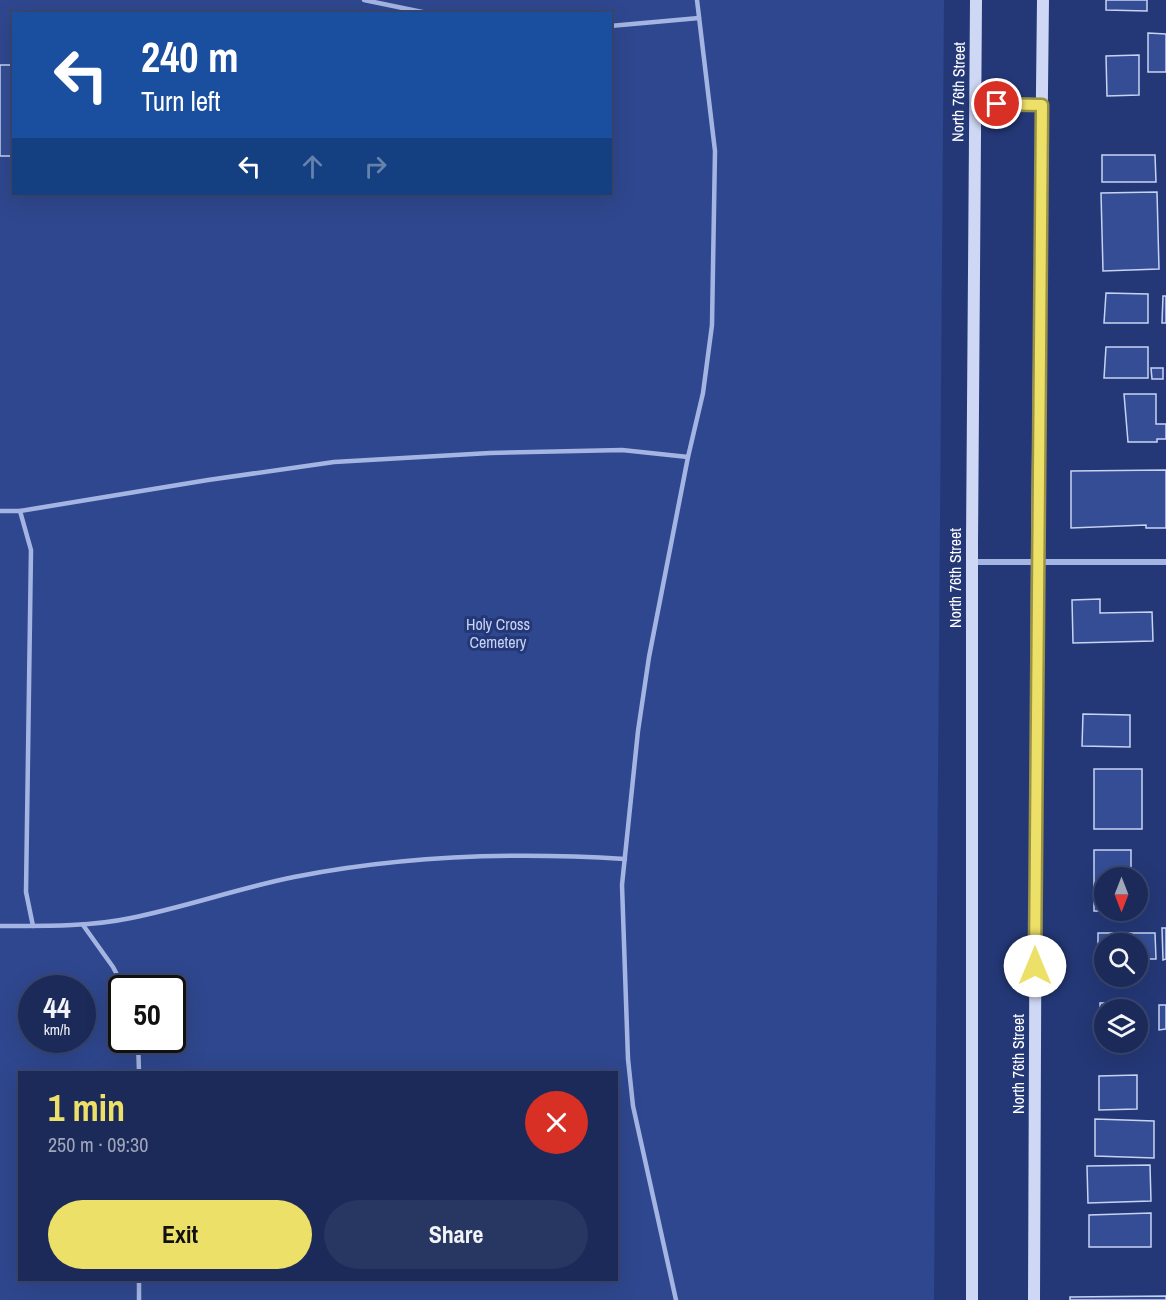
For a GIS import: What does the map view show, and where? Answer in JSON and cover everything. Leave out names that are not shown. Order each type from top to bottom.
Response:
[{"type":"main road","name":"North 76th Street","points":[[972,1300],[972,562],[976,0]]},
{"type":"main road","name":"North 76th Street","points":[[1034,1300],[1037,560],[1043,0]]},
{"type":"street","points":[[972,562],[1037,560],[1166,562]]},
{"type":"lane","points":[[364,0],[422,12]]},
{"type":"lane","points":[[676,1300],[630,1082],[622,885],[638,731],[649,657],[688,457],[703,393],[712,325],[715,151],[697,0]]},
{"type":"lane","points":[[612,27],[699,18]]},
{"type":"lane","points":[[974,103],[1042,105]]},
{"type":"lane","points":[[0,511],[20,511],[334,462],[490,453],[610,451],[688,457]]},
{"type":"lane","points":[[20,511],[31,550],[26,892],[33,926]]},
{"type":"lane","points":[[0,927],[83,926],[131,918],[294,877],[356,867],[424,860],[580,856],[625,859]]},
{"type":"lane","points":[[83,926],[117,975]]},
{"type":"lane","points":[[139,1053],[140,1071]]},
{"type":"lane","points":[[139,1281],[139,1300]]},
{"type":"green space","name":"Holy Cross Cemetery","points":[[0,0],[944,0],[934,1300],[0,1300]]},
{"type":"building","points":[[1106,0],[1147,0],[1147,11],[1106,10]]},
{"type":"building","points":[[1148,33],[1166,34],[1166,72],[1148,72]]},
{"type":"building","points":[[1139,55],[1139,95],[1107,96],[1106,56]]},
{"type":"building","points":[[0,65],[12,65],[12,156],[0,156]]},
{"type":"building","points":[[1102,155],[1155,155],[1156,182],[1102,182]]},
{"type":"building","points":[[1157,192],[1159,269],[1103,271],[1101,193]]},
{"type":"building","points":[[1106,293],[1148,294],[1148,323],[1104,323]]},
{"type":"building","points":[[1163,296],[1166,296],[1166,323],[1162,323]]},
{"type":"building","points":[[1106,347],[1148,347],[1148,378],[1104,378]]},
{"type":"building","points":[[1151,368],[1163,368],[1163,379],[1152,379]]},
{"type":"building","points":[[1124,394],[1156,394],[1156,424],[1166,424],[1166,439],[1157,439],[1157,442],[1128,442]]},
{"type":"building","points":[[1166,470],[1166,528],[1146,528],[1146,525],[1071,528],[1071,471]]},
{"type":"building","points":[[1100,599],[1100,613],[1152,612],[1153,641],[1073,643],[1072,600]]},
{"type":"building","points":[[1083,714],[1130,715],[1130,747],[1082,746]]},
{"type":"building","points":[[1094,769],[1142,769],[1142,829],[1094,829]]},
{"type":"building","points":[[1094,850],[1131,850],[1131,867],[1094,867]]},
{"type":"building","points":[[1162,928],[1166,928],[1166,959],[1163,960]]},
{"type":"building","points":[[1148,933],[1155,933],[1156,959],[1148,959]]},
{"type":"building","points":[[1159,1005],[1166,1005],[1166,1029],[1159,1030]]},
{"type":"building","points":[[1137,1075],[1137,1109],[1099,1110],[1099,1076]]},
{"type":"building","points":[[1095,1119],[1154,1121],[1154,1158],[1095,1156]]},
{"type":"building","points":[[1150,1165],[1151,1201],[1088,1203],[1087,1166]]},
{"type":"building","points":[[1151,1213],[1151,1247],[1089,1247],[1089,1215]]},
{"type":"building","points":[[1166,1296],[1166,1300],[1070,1300],[1070,1297]]},
{"type":"route","points":[[997,104],[1042,105],[1035,966]]}]
